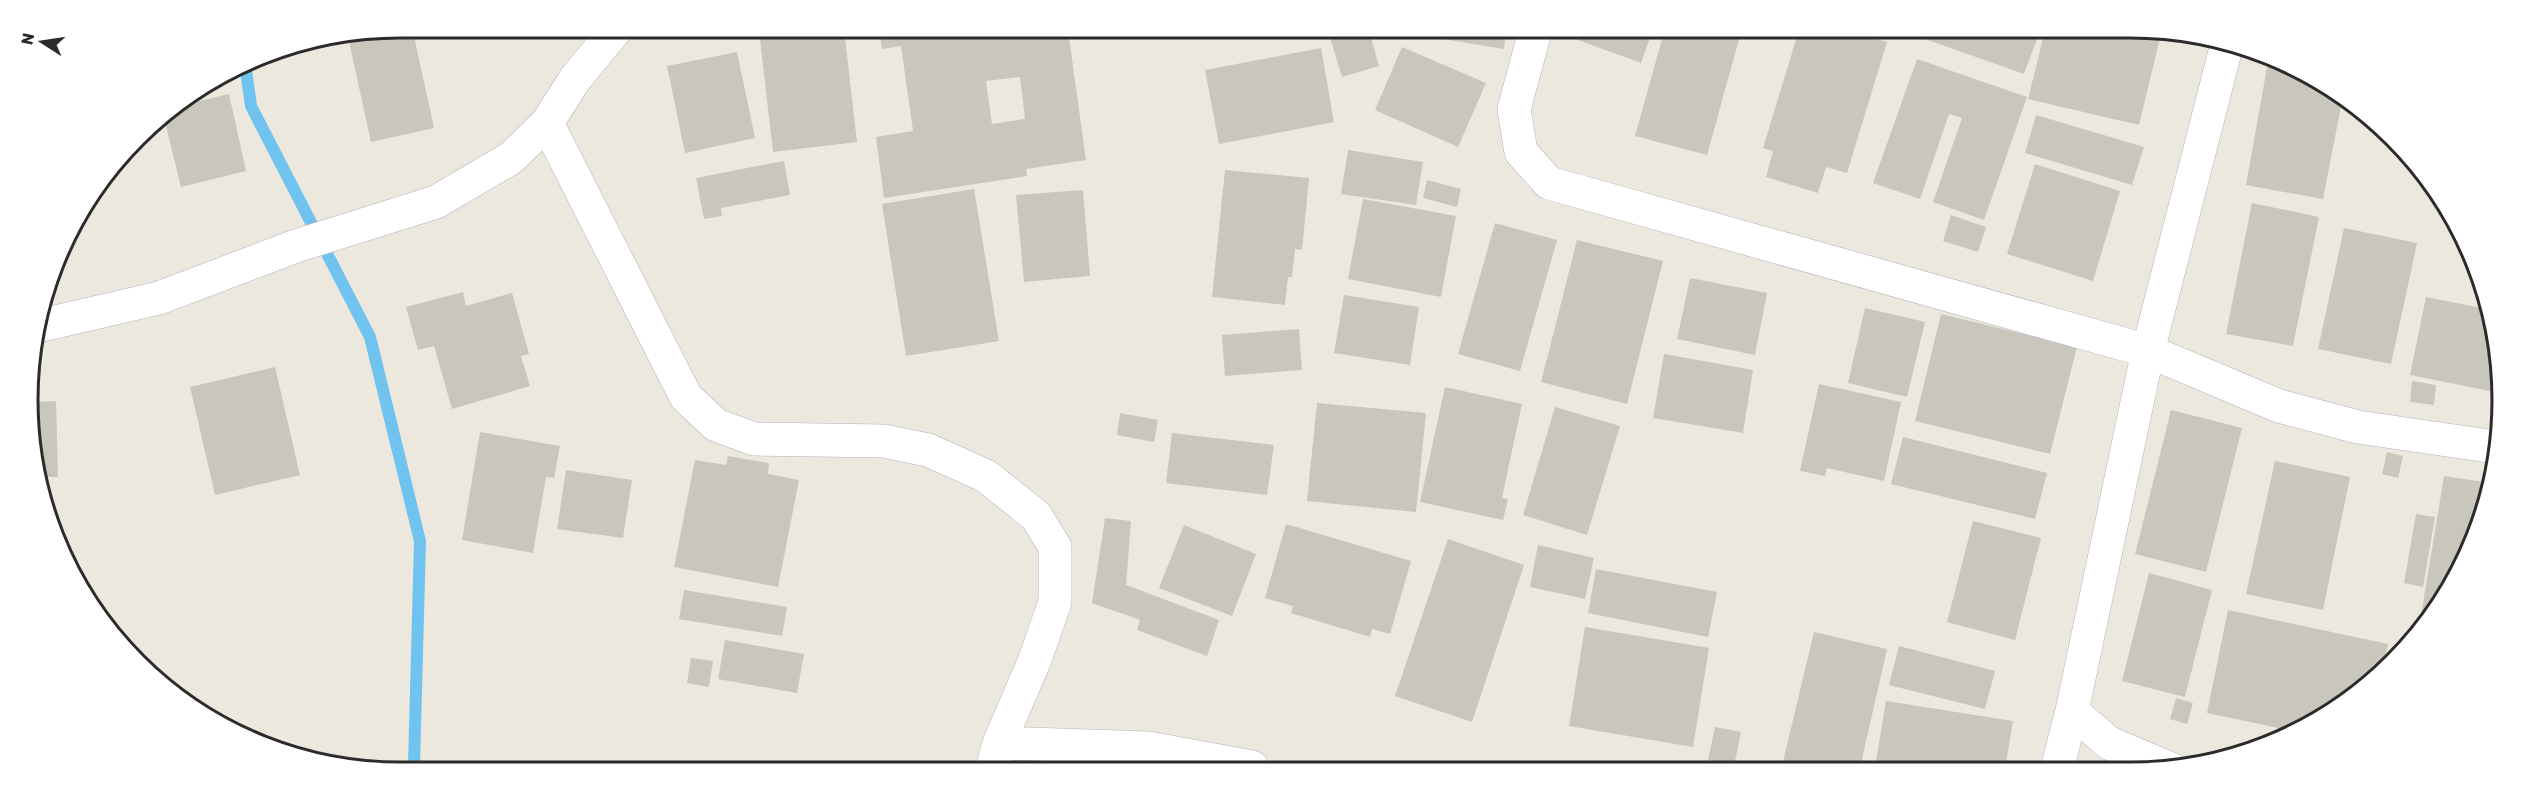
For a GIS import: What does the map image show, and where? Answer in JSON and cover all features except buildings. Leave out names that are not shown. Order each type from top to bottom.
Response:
[{"type":"street","points":[[45,324],[159,298],[296,246],[436,202],[511,158],[547,123],[576,79],[610,37]]},
{"type":"street","points":[[1534,37],[1515,109],[1521,152],[1549,183],[2148,351],[2279,406],[2358,427],[2488,446]]},
{"type":"street","points":[[2059,762],[2072,711],[2148,351],[2225,51]]},
{"type":"street","points":[[547,123],[686,397],[716,425],[754,439],[884,441],[928,450],[987,476],[1036,516],[1055,547],[1055,602],[1034,662],[996,754],[1148,748],[1225,762]]},
{"type":"street","points":[[2072,711],[2109,743],[2152,761]]},
{"type":"waterway","points":[[246,72],[251,106],[370,337],[420,541],[414,762]]}]
